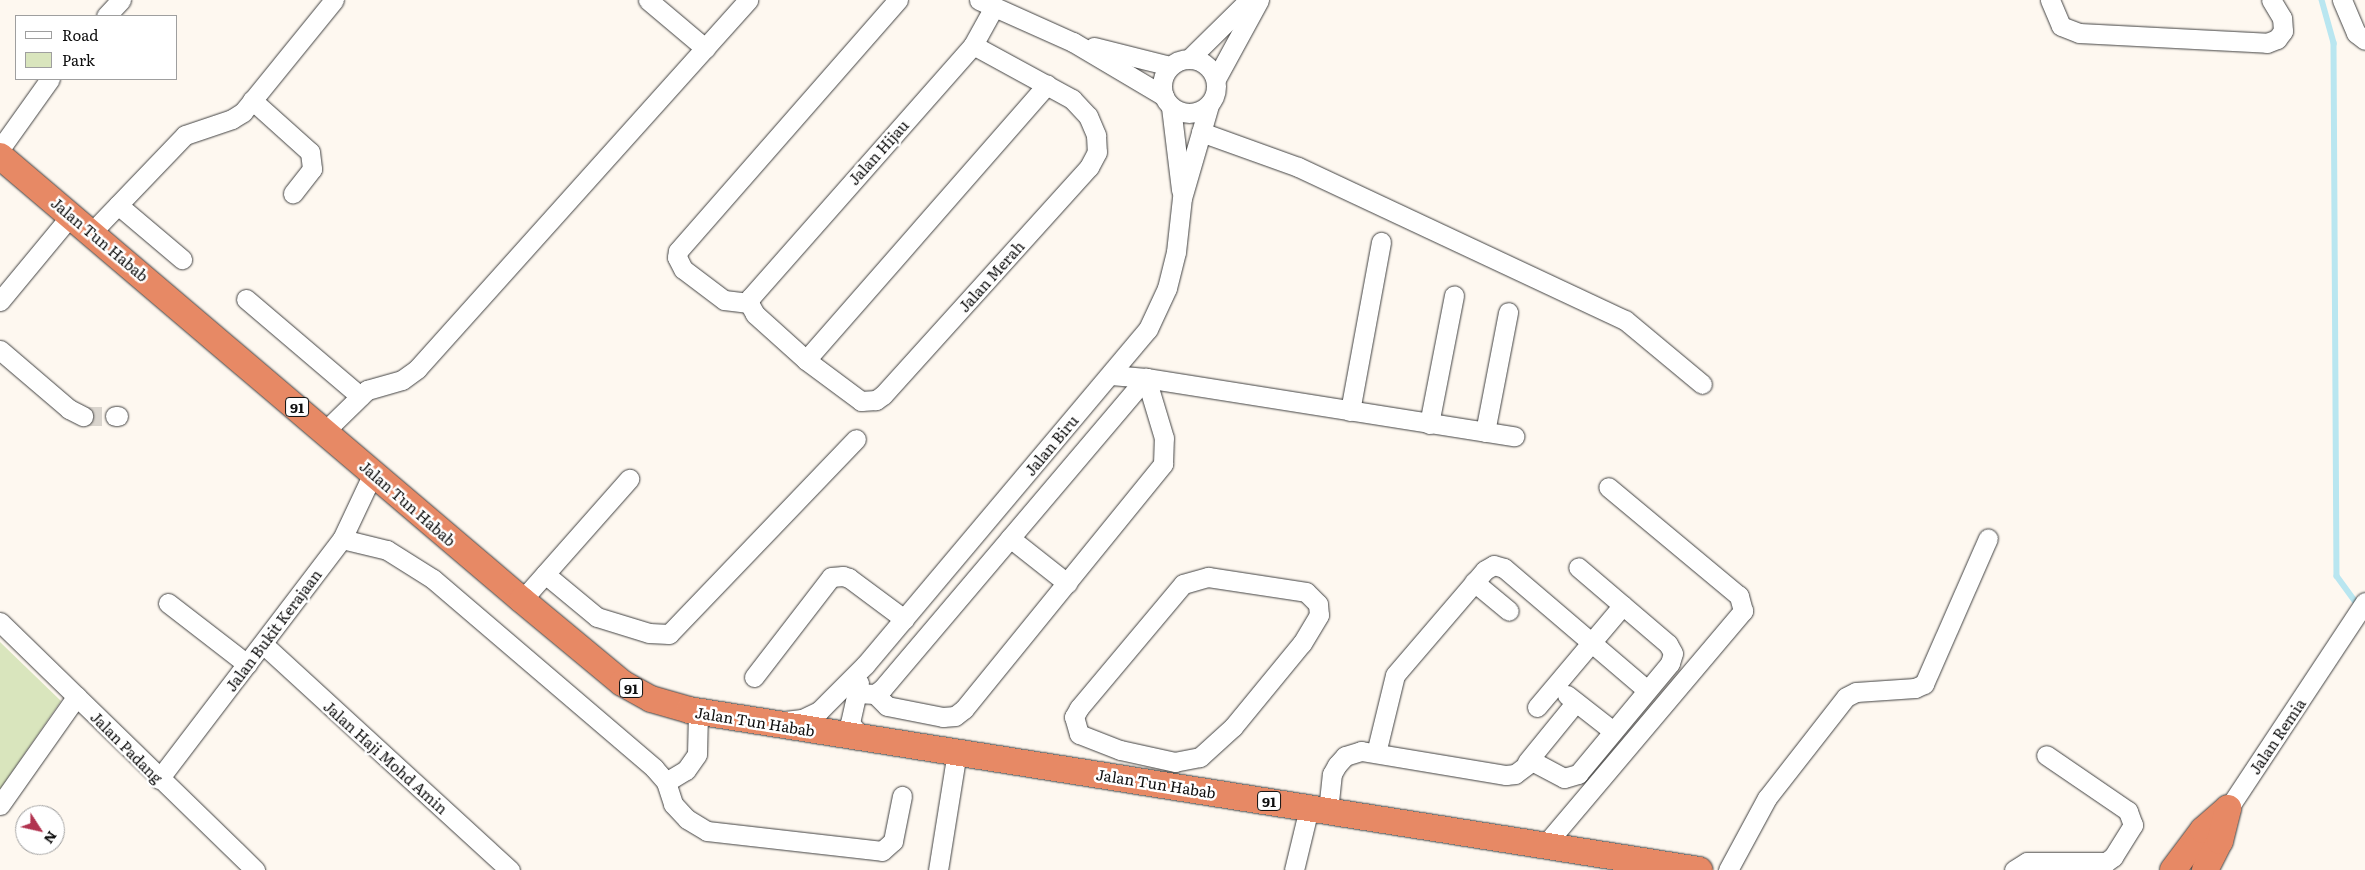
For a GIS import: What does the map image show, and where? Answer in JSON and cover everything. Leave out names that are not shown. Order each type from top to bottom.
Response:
[{"type":"highway","name":"Jalan Tun Habab","points":[[0,156],[72,214],[522,600],[622,683],[651,699],[698,712],[1546,845],[1687,869]]},
{"type":"highway","points":[[2173,870],[2203,830],[2228,808]]},
{"type":"highway","points":[[2205,870],[2220,840],[2228,808]]},
{"type":"street","points":[[107,15],[121,0]]},
{"type":"street","points":[[92,232],[185,135],[236,118],[334,0]]},
{"type":"street","points":[[648,0],[705,48]]},
{"type":"street","points":[[325,431],[360,396],[382,383],[402,380],[416,370],[748,0]]},
{"type":"street","points":[[898,0],[678,250],[679,263],[683,268],[724,300],[751,297],[755,314],[806,360],[1046,85],[973,46]]},
{"type":"street","points":[[1073,42],[1170,66],[1190,58],[1249,0]]},
{"type":"street","points":[[1216,79],[1259,0]]},
{"type":"street","points":[[2050,0],[2061,26],[2079,33],[2267,43],[2277,39],[2283,31],[2282,18],[2271,0]]},
{"type":"street","points":[[2342,0],[2356,33],[2365,40]]},
{"type":"street","points":[[986,3],[1073,42],[1167,101],[1194,113],[1209,105],[1217,89],[1216,79],[1207,64],[1190,58]]},
{"type":"street","name":"Jalan Hijau","points":[[751,297],[973,46],[986,3]]},
{"type":"street","points":[[1167,101],[1162,80],[1170,66]]},
{"type":"street","points":[[0,149],[49,80]]},
{"type":"street","name":"Jalan Merah","points":[[806,360],[854,398],[860,401],[876,400],[1089,167],[1096,152],[1096,135],[1088,116],[1072,99],[1046,85]]},
{"type":"street","points":[[252,100],[310,152],[312,169],[293,193]]},
{"type":"street","name":"Jalan Biru","points":[[1167,101],[1182,198]]},
{"type":"street","name":"Jalan Biru","points":[[766,722],[802,719],[819,711],[865,665],[1110,375],[1159,311],[1176,252],[1182,198],[1209,105]]},
{"type":"street","points":[[1201,132],[1298,167],[1624,320],[1702,384]]},
{"type":"street","points":[[118,205],[182,259]]},
{"type":"street","points":[[0,301],[72,214]]},
{"type":"street","points":[[1350,411],[1381,242]]},
{"type":"street","points":[[1429,424],[1454,295]]},
{"type":"street","points":[[246,299],[360,396]]},
{"type":"street","points":[[1484,432],[1508,312]]},
{"type":"street","points":[[0,350],[69,409],[83,416]]},
{"type":"street","points":[[1110,375],[1146,378],[1514,436]]},
{"type":"street","points":[[875,694],[1146,378]]},
{"type":"street","points":[[856,693],[875,694],[890,707],[943,717],[955,716],[964,710],[1163,464],[1164,438],[1146,378]]},
{"type":"street","points":[[545,574],[593,615],[649,633],[669,634],[856,438]]},
{"type":"street","name":"Jalan Bukit Kerajaan","points":[[159,779],[342,539],[373,473]]},
{"type":"street","points":[[522,600],[630,478]]},
{"type":"street","points":[[1546,845],[1743,611],[1739,596],[1608,487]]},
{"type":"street","points":[[1010,538],[1067,583]]},
{"type":"street","points":[[1728,870],[1767,798],[1846,697],[1856,692],[1915,688],[1924,684],[1988,538]]},
{"type":"street","points":[[342,539],[387,550],[433,579],[654,768],[666,782],[673,804],[687,819],[707,831],[882,851],[893,841],[902,796]]},
{"type":"street","points":[[1376,753],[1396,675],[1489,566],[1499,566],[1647,690]]},
{"type":"street","points":[[1527,762],[1538,761],[1564,778],[1574,777],[1670,663],[1672,648],[1578,567]]},
{"type":"street","points":[[754,677],[831,577],[843,576],[849,578],[904,619]]},
{"type":"street","points":[[1208,577],[1292,589],[1314,597],[1319,615],[1314,626],[1233,727],[1200,757],[1175,762],[1120,750],[1079,734],[1074,717],[1183,584],[1190,579],[1208,577]]},
{"type":"street","points":[[1474,582],[1509,612]]},
{"type":"street","name":"Jalan Remia","points":[[2189,870],[2365,602]]},
{"type":"street","points":[[168,603],[247,664]]},
{"type":"street","points":[[1537,707],[1623,605]]},
{"type":"street","name":"Jalan Padang","points":[[0,622],[159,779],[255,870]]},
{"type":"street","name":"Jalan Haji Mohd Amin","points":[[263,644],[510,870]]},
{"type":"street","name":"Jalan Biru","points":[[861,737],[850,722],[856,693],[865,665]]},
{"type":"street","points":[[1555,685],[1613,731]]},
{"type":"street","points":[[0,805],[76,696]]},
{"type":"street","points":[[1294,870],[1332,774],[1340,759],[1352,752],[1376,753],[1506,776],[1515,774],[1576,702]]},
{"type":"street","points":[[666,782],[686,770],[697,754],[698,712]]},
{"type":"street","points":[[1106,776],[1120,750]]},
{"type":"street","points":[[938,870],[957,752]]},
{"type":"street","points":[[2014,870],[2027,862],[2106,862],[2113,857],[2133,825],[2128,811],[2046,755]]},
{"type":"green space","points":[[0,642],[61,701],[0,789]]},
{"type":"waterway","points":[[2322,0],[2334,43],[2337,576],[2358,605]]},
{"type":"tunnel","points":[[83,416],[115,416]]}]
